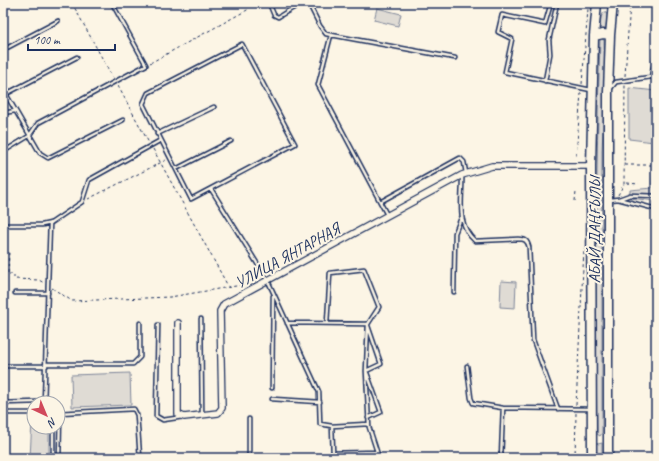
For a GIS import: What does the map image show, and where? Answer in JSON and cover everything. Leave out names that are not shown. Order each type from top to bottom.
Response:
[{"type":"main road","points":[[597,4],[605,10],[613,6]]},
{"type":"main road","name":"АБАЙ ДАҢҒЫЛЫ","points":[[592,458],[588,166],[593,91],[594,36],[597,4]]},
{"type":"main road","name":"АБАЙ ДАҢҒЫЛЫ","points":[[608,458],[608,92],[610,35],[613,6]]},
{"type":"main road","points":[[594,36],[603,34],[610,35]]},
{"type":"main road","points":[[592,438],[600,441],[608,438]]},
{"type":"street","name":"УЛИЦА ЯНТАРНАЯ","points":[[184,417],[218,413],[222,408],[221,306],[387,214],[464,174],[492,166],[588,166]]},
{"type":"street","points":[[178,323],[177,410],[178,414],[184,417]]},
{"type":"lane","points":[[3,152],[29,136],[38,123],[146,65],[112,3]]},
{"type":"lane","points":[[269,3],[274,15],[278,17],[304,4],[310,6],[323,31],[331,35],[455,58]]},
{"type":"lane","points":[[552,3],[545,24],[502,15],[498,32],[512,40],[505,72],[593,91]]},
{"type":"lane","points":[[546,81],[550,54],[548,40],[557,3]]},
{"type":"lane","points":[[583,3],[597,4]]},
{"type":"lane","points":[[3,50],[58,21]]},
{"type":"lane","points":[[331,35],[318,86],[387,214]]},
{"type":"lane","points":[[242,44],[295,144],[191,199],[161,140],[143,104],[145,96],[242,44]]},
{"type":"lane","points":[[608,92],[616,82],[651,77],[656,55]]},
{"type":"lane","points":[[6,94],[77,57]]},
{"type":"lane","points":[[3,89],[40,153],[48,158],[123,120]]},
{"type":"lane","points":[[157,134],[214,107]]},
{"type":"lane","points":[[3,113],[15,110]]},
{"type":"lane","points":[[3,225],[42,225],[50,223],[82,202],[89,180],[161,140]]},
{"type":"lane","points":[[176,169],[231,141]]},
{"type":"lane","points":[[380,202],[460,158],[464,162],[461,218],[455,233],[454,292]]},
{"type":"lane","points":[[211,188],[268,281],[319,392],[320,424],[332,426],[368,424]]},
{"type":"lane","points":[[618,200],[630,195],[656,196]]},
{"type":"lane","points":[[607,200],[618,200],[656,209]]},
{"type":"lane","points":[[461,218],[469,236],[475,241],[525,239],[527,242],[529,247],[533,340],[558,409]]},
{"type":"lane","points":[[44,395],[50,223]]},
{"type":"lane","points":[[327,323],[330,273],[364,269],[379,307],[368,324],[366,371],[368,424],[379,458]]},
{"type":"lane","points":[[15,293],[48,293]]},
{"type":"lane","points":[[272,388],[273,294]]},
{"type":"lane","points":[[201,319],[202,415]]},
{"type":"lane","points":[[3,366],[133,364],[139,360],[140,357],[140,323]]},
{"type":"lane","points":[[287,323],[368,324]]},
{"type":"lane","points":[[366,371],[381,364],[368,324]]},
{"type":"lane","points":[[158,325],[156,416],[163,420],[184,417]]},
{"type":"lane","points":[[467,366],[470,398],[473,403],[504,408],[592,409]]},
{"type":"lane","points":[[366,371],[381,412],[368,418]]},
{"type":"lane","points":[[272,399],[320,402]]},
{"type":"lane","points":[[3,403],[26,402]]},
{"type":"lane","points":[[66,413],[132,408],[136,410],[140,458]]},
{"type":"lane","points":[[501,458],[504,408]]},
{"type":"lane","points":[[3,413],[26,413]]},
{"type":"lane","points":[[249,419],[249,458]]},
{"type":"lane","points":[[332,426],[333,453],[377,452]]},
{"type":"lane","points":[[53,435],[53,458]]},
{"type":"lane","points":[[59,435],[59,458]]},
{"type":"path","points":[[618,194],[624,184],[625,80],[630,3]]},
{"type":"path","points":[[588,4],[576,156],[588,166]]},
{"type":"path","points":[[146,65],[249,9]]},
{"type":"path","points":[[82,202],[170,158]]},
{"type":"path","points":[[625,165],[656,165]]},
{"type":"path","points":[[628,183],[639,184]]},
{"type":"path","points":[[576,191],[576,201]]},
{"type":"path","points":[[575,458],[584,248]]},
{"type":"path","points":[[8,250],[8,274]]},
{"type":"path","points":[[3,274],[14,274],[14,279],[39,280],[72,301],[170,297],[252,284]]},
{"type":"shaded area","points":[[377,8],[401,14],[398,26],[374,20]]},
{"type":"shaded area","points":[[604,12],[607,14],[606,30],[604,31],[600,30],[601,17]]},
{"type":"shaded area","points":[[600,40],[604,40],[605,80],[602,151],[602,433],[600,436],[597,434],[596,237]]},
{"type":"shaded area","points":[[629,88],[656,91],[656,201],[629,198],[630,190],[652,188],[654,142],[629,139]]},
{"type":"shaded area","points":[[501,281],[516,282],[515,308],[500,307]]},
{"type":"shaded area","points":[[130,373],[131,405],[72,407],[71,375]]},
{"type":"shaded area","points":[[31,435],[49,435],[49,458],[30,458]]},
{"type":"shaded area","points":[[596,442],[598,444],[602,443],[602,456],[600,455],[596,457]]}]
